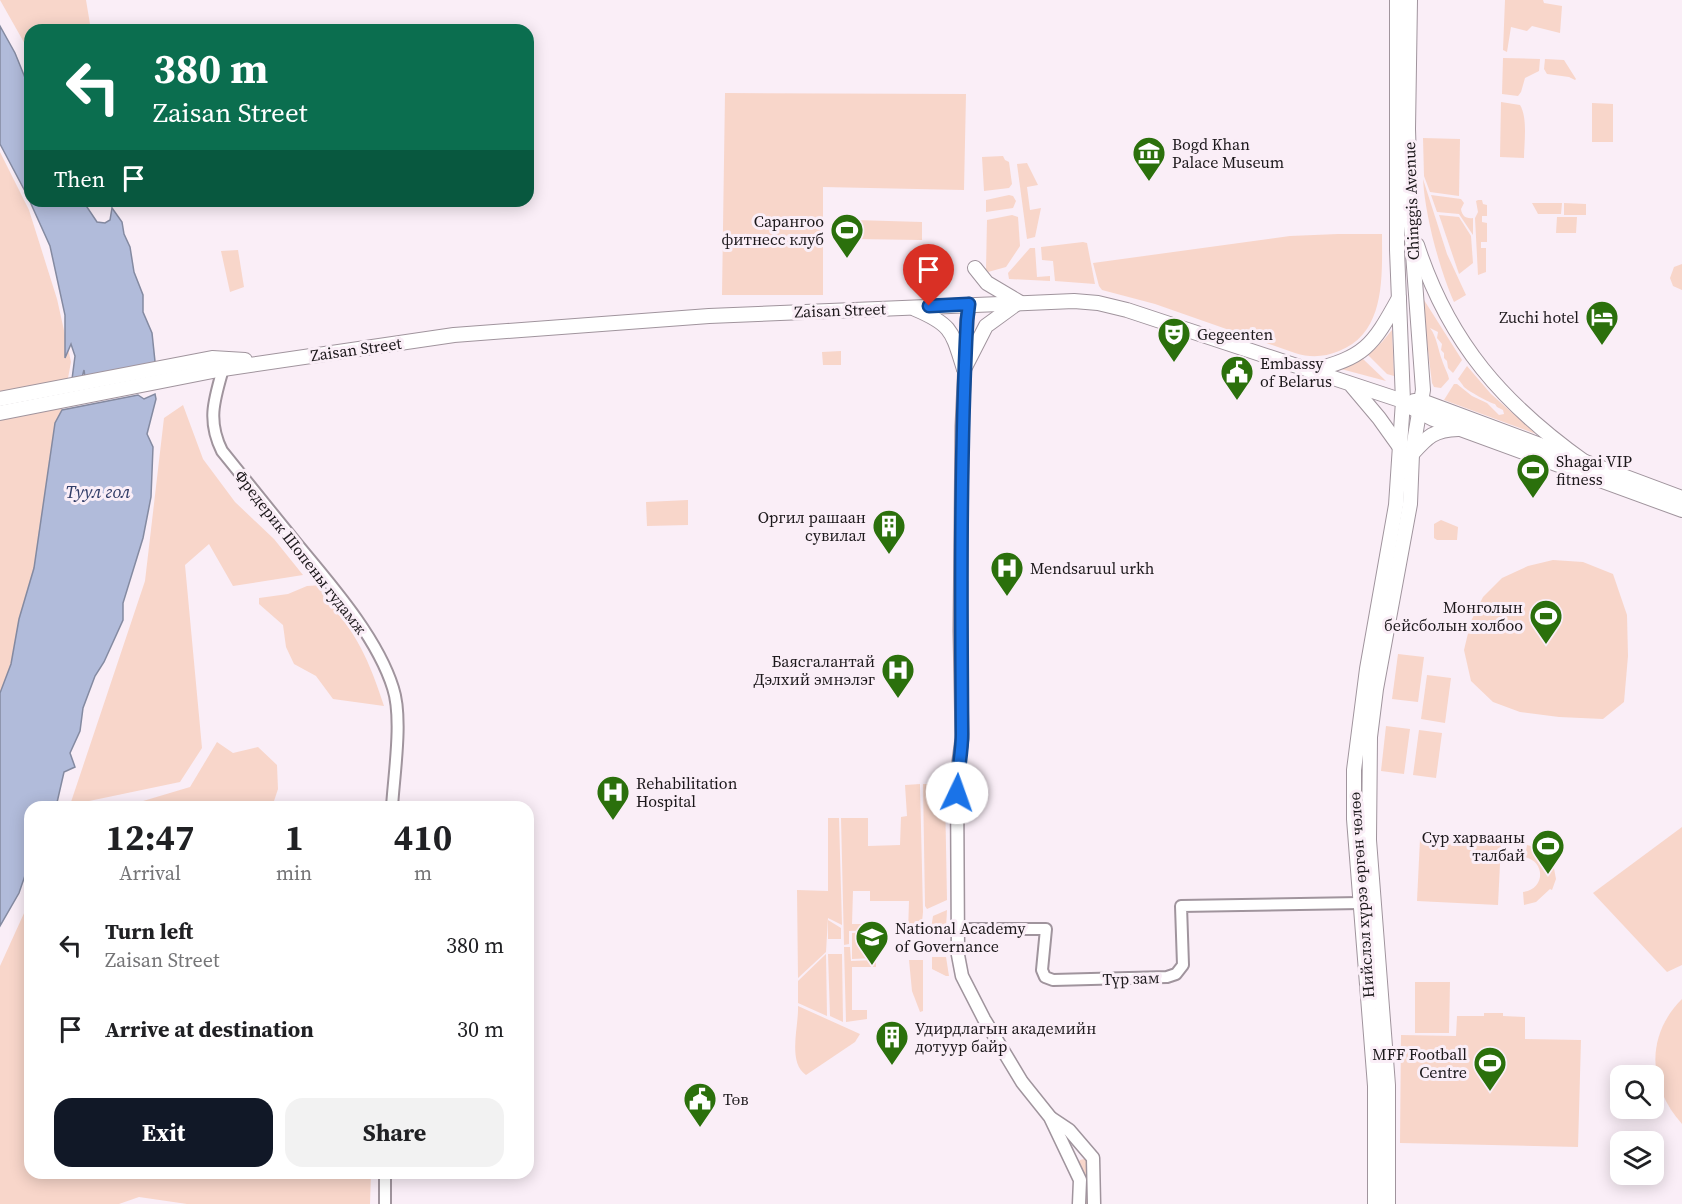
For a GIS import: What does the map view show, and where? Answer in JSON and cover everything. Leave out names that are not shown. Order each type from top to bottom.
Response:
[{"type":"main road","name":"Нийслэл хүрээ өргөн чөлөө","points":[[1388,1204],[1381,1073],[1364,862],[1354,819],[1354,770],[1366,675],[1396,505],[1403,401],[1397,239],[1397,0]]},
{"type":"main road","name":"Chinggis Avenue","points":[[1410,0],[1408,129],[1411,226],[1424,390],[1412,454]]},
{"type":"main road","points":[[1411,226],[1438,299],[1479,364],[1510,401],[1556,441],[1586,463]]},
{"type":"main road","points":[[964,369],[986,326],[1018,302],[987,283],[975,268]]},
{"type":"main road","points":[[1310,371],[1338,364],[1361,352],[1377,336],[1399,298]]},
{"type":"main road","name":"Zaisan Street","points":[[0,399],[188,370],[223,369],[475,333],[709,316],[1074,301],[1098,303],[1127,310],[1403,401]]},
{"type":"main road","points":[[969,304],[964,369],[960,609],[962,738],[957,776],[959,966],[984,1019],[1022,1082],[1050,1117],[1080,1180],[1079,1204]]},
{"type":"main road","points":[[911,308],[929,315],[948,328],[964,369]]},
{"type":"main road","name":"Zaisan Street","points":[[0,413],[188,370],[212,358],[265,362]]},
{"type":"main road","points":[[1352,386],[1399,446]]},
{"type":"main road","points":[[1403,401],[1682,498]]},
{"type":"main road","points":[[1421,407],[1462,429],[1682,510]]},
{"type":"main road","points":[[1412,454],[1430,434],[1462,429]]},
{"type":"main road","name":"Нийслэл хүрээ өргөн чөлөө","points":[[1376,1204],[1381,1073],[1360,903],[1368,812],[1370,737],[1376,689],[1410,504],[1412,454]]},
{"type":"main road","points":[[1050,1117],[1069,1130],[1093,1158],[1094,1204]]},
{"type":"main road","points":[[1074,1167],[1074,1157],[1078,1152],[1089,1152]]},
{"type":"street","name":"Фредерик Шопены гудамж","points":[[223,369],[212,419],[214,435],[222,451],[338,595],[364,631],[394,689],[398,711],[392,801]]},
{"type":"street","name":"Түр зам","points":[[957,930],[1046,928],[1042,970],[1045,977],[1053,980],[1167,976],[1176,974],[1183,964],[1181,906],[1360,903]]},
{"type":"street","points":[[385,1179],[385,1204]]},
{"type":"shaded area","points":[[0,0],[86,0],[90,24],[24,24],[24,42]]},
{"type":"shaded area","points":[[1505,0],[1543,0],[1544,3],[1562,6],[1560,33],[1532,26],[1527,31],[1511,27],[1507,52],[1503,50]]},
{"type":"shaded area","points":[[1503,58],[1540,59],[1539,71],[1525,78],[1518,96],[1502,94]]},
{"type":"shaded area","points":[[1545,59],[1564,60],[1576,79],[1547,74],[1544,69]]},
{"type":"shaded area","points":[[725,93],[966,94],[964,190],[823,187],[823,295],[722,295]]},
{"type":"shaded area","points":[[1501,102],[1520,105],[1525,124],[1524,158],[1500,157]]},
{"type":"shaded area","points":[[1592,103],[1613,104],[1613,142],[1592,142]]},
{"type":"shaded area","points":[[1423,138],[1460,139],[1459,196],[1430,192],[1424,176]]},
{"type":"shaded area","points":[[0,152],[24,200],[24,207],[28,207],[29,210],[57,299],[71,362],[62,410],[55,423],[34,568],[19,619],[11,664],[0,693]]},
{"type":"shaded area","points":[[1003,156],[1009,162],[1012,184],[1009,188],[984,191],[982,157]]},
{"type":"shaded area","points":[[1027,163],[1038,185],[1027,187],[1030,210],[1041,208],[1035,237],[1027,239],[1017,164]]},
{"type":"shaded area","points":[[1423,179],[1447,254],[1466,295],[1454,302],[1434,241]]},
{"type":"shaded area","points":[[1431,195],[1461,199],[1464,203],[1461,209],[1462,214],[1473,218],[1473,235],[1459,214],[1437,212]]},
{"type":"shaded area","points":[[1013,196],[1016,201],[1013,208],[986,212],[986,200]]},
{"type":"shaded area","points":[[1482,200],[1483,204],[1487,205],[1487,216],[1482,216],[1482,222],[1487,223],[1487,242],[1481,242],[1481,248],[1486,248],[1486,272],[1478,275],[1475,218],[1478,212],[1476,201]]},
{"type":"shaded area","points":[[1532,203],[1562,203],[1561,214],[1538,214]]},
{"type":"shaded area","points":[[1564,203],[1586,204],[1586,215],[1564,215]]},
{"type":"shaded area","points":[[1012,215],[1018,217],[1020,246],[1006,267],[988,272],[986,270],[987,220]]},
{"type":"shaded area","points":[[1439,215],[1459,217],[1471,236],[1473,263],[1459,274]]},
{"type":"shaded area","points":[[1557,217],[1577,217],[1576,233],[1556,233]]},
{"type":"shaded area","points":[[855,220],[922,222],[922,240],[854,239]]},
{"type":"shaded area","points":[[1382,234],[1381,285],[1378,302],[1366,331],[1354,343],[1323,356],[1295,353],[1155,304],[1102,290],[1093,263],[1290,236]]},
{"type":"shaded area","points":[[1087,243],[1095,284],[1055,281],[1053,261],[1042,260],[1041,247]]},
{"type":"shaded area","points":[[1030,248],[1035,248],[1037,277],[1050,276],[1050,281],[1009,279],[1008,273]]},
{"type":"shaded area","points":[[238,250],[244,287],[230,292],[221,251]]},
{"type":"shaded area","points":[[1682,264],[1682,290],[1673,286],[1670,278],[1674,267]]},
{"type":"shaded area","points":[[1424,300],[1462,360],[1453,373],[1448,368],[1441,350],[1442,344],[1437,338],[1438,332],[1430,328],[1449,379],[1441,388],[1434,387],[1432,383],[1422,301]]},
{"type":"shaded area","points":[[1392,330],[1394,376],[1387,374],[1368,355]]},
{"type":"shaded area","points":[[841,351],[841,365],[823,365],[822,352]]},
{"type":"shaded area","points":[[1363,359],[1386,381],[1341,369]]},
{"type":"shaded area","points":[[1467,366],[1491,394],[1536,434],[1444,400],[1454,384],[1457,384],[1472,396],[1487,403],[1499,415],[1504,414],[1503,410],[1495,404],[1464,387],[1458,379]]},
{"type":"shaded area","points":[[183,405],[203,459],[235,502],[274,539],[303,575],[233,586],[209,544],[185,565],[202,748],[180,782],[89,801],[71,801],[145,581],[164,418]]},
{"type":"shaded area","points":[[688,500],[688,525],[647,526],[646,502]]},
{"type":"shaded area","points":[[1441,520],[1458,527],[1457,540],[1434,538],[1434,524]]},
{"type":"shaded area","name":"Монголын бейсболын холбоо","points":[[1553,560],[1583,562],[1613,574],[1627,615],[1628,656],[1624,702],[1603,719],[1520,712],[1493,702],[1471,681],[1464,650],[1471,621],[1483,597],[1502,578],[1528,566]]},
{"type":"shaded area","points":[[323,585],[326,588],[323,598],[335,610],[361,648],[384,706],[333,699],[316,676],[294,664],[286,647],[283,625],[259,604],[259,598],[288,594],[307,586]]},
{"type":"shaded area","points":[[1398,654],[1424,657],[1418,702],[1392,699]]},
{"type":"shaded area","points":[[1427,675],[1451,678],[1445,723],[1421,719]]},
{"type":"shaded area","points":[[1386,726],[1410,729],[1404,774],[1381,771]]},
{"type":"shaded area","points":[[1419,730],[1442,733],[1436,778],[1413,775]]},
{"type":"shaded area","points":[[217,742],[233,753],[258,747],[277,765],[278,789],[274,801],[143,801],[190,787]]},
{"type":"shaded area","points":[[920,784],[923,912],[921,932],[908,932],[909,901],[870,901],[870,891],[853,891],[852,924],[875,924],[875,930],[849,931],[849,944],[844,945],[841,818],[868,818],[868,846],[900,845],[901,817],[907,816],[905,785]]},
{"type":"shaded area","points":[[923,784],[938,784],[945,793],[947,900],[927,909],[925,906]]},
{"type":"shaded area","points":[[828,818],[839,818],[842,925],[828,918],[826,952],[798,978],[797,890],[828,891]]},
{"type":"shaded area","points":[[1682,827],[1682,965],[1667,972],[1593,893]]},
{"type":"shaded area","points":[[1420,839],[1501,843],[1498,905],[1417,901]]},
{"type":"shaded area","name":"Сур харвааны талбай","points":[[1527,845],[1541,851],[1551,864],[1553,863],[1556,879],[1552,890],[1550,889],[1536,902],[1524,905],[1523,892],[1536,886],[1540,875],[1537,864],[1525,857]]},
{"type":"shaded area","points":[[947,910],[946,928],[931,929],[933,916]]},
{"type":"shaded area","points":[[24,913],[24,1179],[371,1179],[370,1204],[187,1204],[139,1197],[119,1204],[0,1204],[0,966]]},
{"type":"shaded area","points":[[828,920],[841,928],[841,939],[828,939]]},
{"type":"shaded area","points":[[873,932],[870,945],[875,958],[852,959],[852,933]]},
{"type":"shaded area","points":[[844,947],[850,947],[851,961],[876,960],[876,967],[852,967],[852,1010],[867,1010],[867,1019],[846,1022]]},
{"type":"shaded area","points":[[826,954],[827,1016],[798,1003],[798,981]]},
{"type":"shaded area","points":[[828,954],[842,954],[843,1022],[830,1016]]},
{"type":"shaded area","points":[[932,957],[946,957],[949,976],[932,969]]},
{"type":"shaded area","points":[[909,960],[923,960],[923,1011],[920,1012],[912,991]]},
{"type":"shaded area","points":[[1415,982],[1450,982],[1449,1033],[1415,1033]]},
{"type":"shaded area","points":[[1682,999],[1682,1124],[1664,1097],[1664,1065],[1655,1065],[1655,1061],[1662,1029],[1670,1013]]},
{"type":"shaded area","points":[[798,1006],[860,1034],[855,1042],[806,1075],[800,1069],[795,1053]]},
{"type":"shaded area","name":"MFF Football Centre","points":[[1484,1013],[1503,1013],[1503,1016],[1525,1017],[1525,1039],[1581,1040],[1578,1147],[1400,1143],[1401,1035],[1456,1036],[1457,1016],[1484,1016]]},
{"type":"shaded area","points":[[1084,1159],[1088,1162],[1091,1204],[1083,1204],[1077,1165],[1080,1160]]},
{"type":"water","points":[[0,26],[24,75],[24,189],[0,144]]},
{"type":"water","points":[[32,207],[87,207],[97,222],[105,223],[110,220],[112,208],[122,222],[130,247],[134,272],[143,295],[143,312],[152,333],[156,371],[86,384],[84,370],[80,385],[71,387],[75,356],[71,344],[65,358],[65,315],[50,246]]},
{"type":"water","name":"Туул гол","points":[[155,394],[156,399],[147,434],[153,447],[151,497],[143,538],[123,603],[123,620],[95,676],[83,708],[80,731],[70,753],[75,767],[64,772],[57,801],[24,801],[24,878],[19,893],[0,926],[0,693],[11,664],[19,619],[34,568],[55,423],[62,410],[138,395],[144,399]]},
{"type":"place","name":"Bogd Khan Palace Museum","points":[[1149,182]]},
{"type":"place","name":"Сарангоо фитнесс клуб","points":[[847,259]]},
{"type":"place","name":"Zuchi hotel","points":[[1602,346]]},
{"type":"place","name":"Gegeenten","points":[[1174,363]]},
{"type":"place","name":"Embassy of Belarus","points":[[1237,401]]},
{"type":"place","name":"Shagai VIP fitness","points":[[1533,499]]},
{"type":"place","name":"Оргил рашаан сувилал","points":[[889,555]]},
{"type":"place","name":"Mendsaruul urkh","points":[[1007,597]]},
{"type":"place","name":"Монголын бейсболын холбоо","points":[[1546,645]]},
{"type":"place","name":"Баясгалантай Дэлхий эмнэлэг","points":[[898,699]]},
{"type":"place","name":"Rehabilitation Hospital","points":[[613,821]]},
{"type":"place","name":"Сур харвааны талбай","points":[[1548,875]]},
{"type":"place","name":"National Academy of Governance","points":[[872,966]]},
{"type":"place","name":"Удирдлагын академийн дотуур байр","points":[[892,1066]]},
{"type":"place","name":"MFF Football Centre","points":[[1490,1092]]},
{"type":"place","name":"Төв","points":[[700,1128]]},
{"type":"route","points":[[929,306],[969,304],[962,426],[960,632],[962,738],[957,793]]}]
